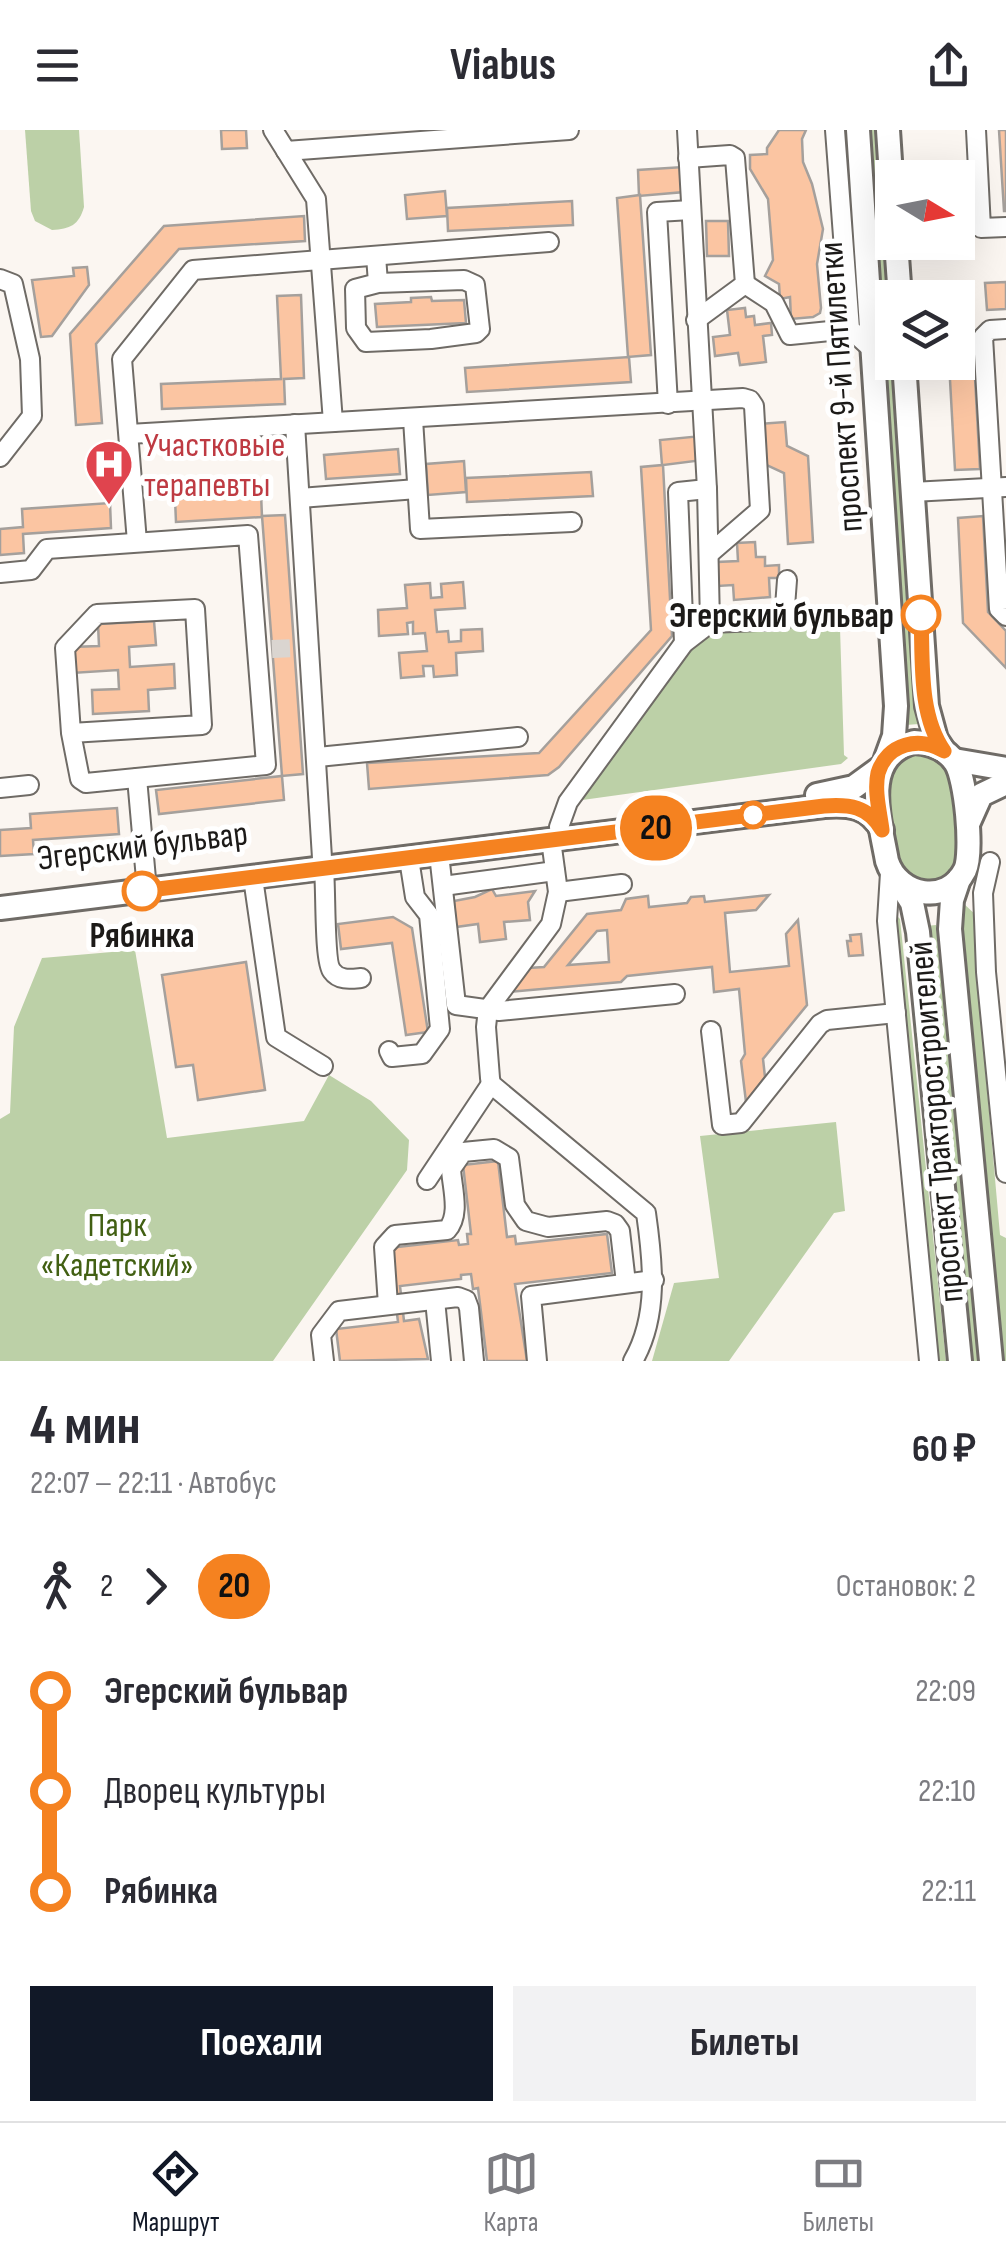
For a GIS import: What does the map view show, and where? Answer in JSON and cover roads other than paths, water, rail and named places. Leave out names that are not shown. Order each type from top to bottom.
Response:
[{"type":"main road","name":"проспект 9-й Пятилетки","points":[[858,130],[896,706],[894,736],[877,786],[882,830]]},
{"type":"main road","points":[[888,130],[890,160]]},
{"type":"main road","name":"проспект 9-й Пятилетки","points":[[905,380],[927,706],[936,740],[961,774],[967,828]]},
{"type":"main road","name":"Эгерский бульвар","points":[[555,834],[841,791],[863,783],[904,745],[914,742],[935,746],[949,756]]},
{"type":"main road","points":[[949,756],[1006,769]]},
{"type":"main road","points":[[967,828],[981,795],[1006,783]]},
{"type":"main road","name":"Эгерский бульвар","points":[[0,908],[438,848],[836,805],[864,810],[882,830]]},
{"type":"main road","name":"проспект Тракторостроителей","points":[[967,828],[981,866],[952,900],[950,929],[990,1361]]},
{"type":"main road","name":"проспект Тракторостроителей","points":[[882,830],[896,878],[912,903],[918,932],[960,1361]]},
{"type":"main road","name":"Эгерский бульвар","points":[[0,898],[253,878],[323,864]]},
{"type":"main road","points":[[896,878],[919,892],[939,892],[981,866]]},
{"type":"street","points":[[273,130],[316,199],[333,422]]},
{"type":"street","points":[[286,151],[569,130]]},
{"type":"street","points":[[686,130],[707,490],[710,623]]},
{"type":"street","points":[[835,130],[850,329],[872,349]]},
{"type":"street","points":[[976,130],[981,228],[1006,227]]},
{"type":"street","points":[[688,158],[735,158],[745,284]]},
{"type":"street","points":[[668,404],[657,212],[691,210]]},
{"type":"street","points":[[137,542],[122,358],[194,270],[549,242]]},
{"type":"street","points":[[376,256],[378,283]]},
{"type":"street","points":[[0,279],[13,284],[18,303],[30,359],[32,416],[0,457]]},
{"type":"street","points":[[464,280],[475,286],[480,328],[476,333],[431,339],[366,342],[356,328],[355,290],[378,283],[464,280]]},
{"type":"street","points":[[745,284],[774,303],[790,334],[850,329]]},
{"type":"street","points":[[696,320],[745,284]]},
{"type":"street","points":[[1006,329],[990,330],[984,337],[998,487],[998,609],[1006,616]]},
{"type":"street","points":[[129,434],[750,400],[754,406],[760,510],[709,554]]},
{"type":"street","points":[[412,419],[420,529],[572,522]]},
{"type":"street","points":[[295,424],[302,647],[318,757],[328,912],[326,960],[338,977],[361,978]]},
{"type":"street","points":[[912,492],[998,487]]},
{"type":"street","points":[[300,498],[417,490]]},
{"type":"street","points":[[684,643],[678,492],[707,490]]},
{"type":"street","points":[[0,573],[31,570],[47,549],[248,535],[264,650],[266,765],[86,783],[80,779],[72,733],[65,648],[97,614],[195,609],[202,725],[72,733]]},
{"type":"street","points":[[427,1180],[492,1084],[488,1010],[551,924],[558,892],[555,834],[568,802],[684,643],[710,623],[784,620],[787,580]]},
{"type":"street","points":[[318,757],[518,737]]},
{"type":"street","points":[[137,778],[147,885]]},
{"type":"street","points":[[0,788],[30,785]]},
{"type":"street","points":[[438,848],[456,1005],[488,1010],[675,994]]},
{"type":"street","points":[[389,1052],[392,1057],[422,1054],[440,1029],[429,915],[415,897],[408,853]]},
{"type":"street","points":[[981,866],[986,972],[1006,1173]]},
{"type":"street","points":[[443,886],[555,871]]},
{"type":"street","points":[[253,878],[276,1037],[323,1066]]},
{"type":"street","points":[[896,878],[886,922],[930,1361]]},
{"type":"street","points":[[558,892],[622,884]]},
{"type":"street","points":[[711,1031],[722,1125],[741,1122],[820,1024],[896,1013]]},
{"type":"street","points":[[492,1084],[646,1213],[654,1280],[640,1348],[633,1361]]},
{"type":"street","points":[[388,1305],[384,1246],[395,1235],[447,1230],[453,1224],[451,1169],[463,1152],[494,1150],[508,1158],[515,1205],[526,1221],[548,1227],[607,1221],[615,1224],[620,1231],[626,1283]]},
{"type":"street","points":[[537,1361],[531,1296],[654,1280]]},
{"type":"street","points":[[324,1361],[320,1335],[339,1311],[458,1297],[466,1300],[474,1361]]},
{"type":"street","points":[[435,1300],[441,1361]]},
{"type":"tunnel","points":[[272,649],[294,648]]},
{"type":"place","name":"Участковые терапевты","points":[[109,506]]},
{"type":"place","name":"Эгерский бульвар","points":[[921,615]]},
{"type":"place","name":"Рябинка","points":[[142,891]]},
{"type":"park label","name":"Парк «Кадетский»","points":[[117,1244]]}]
